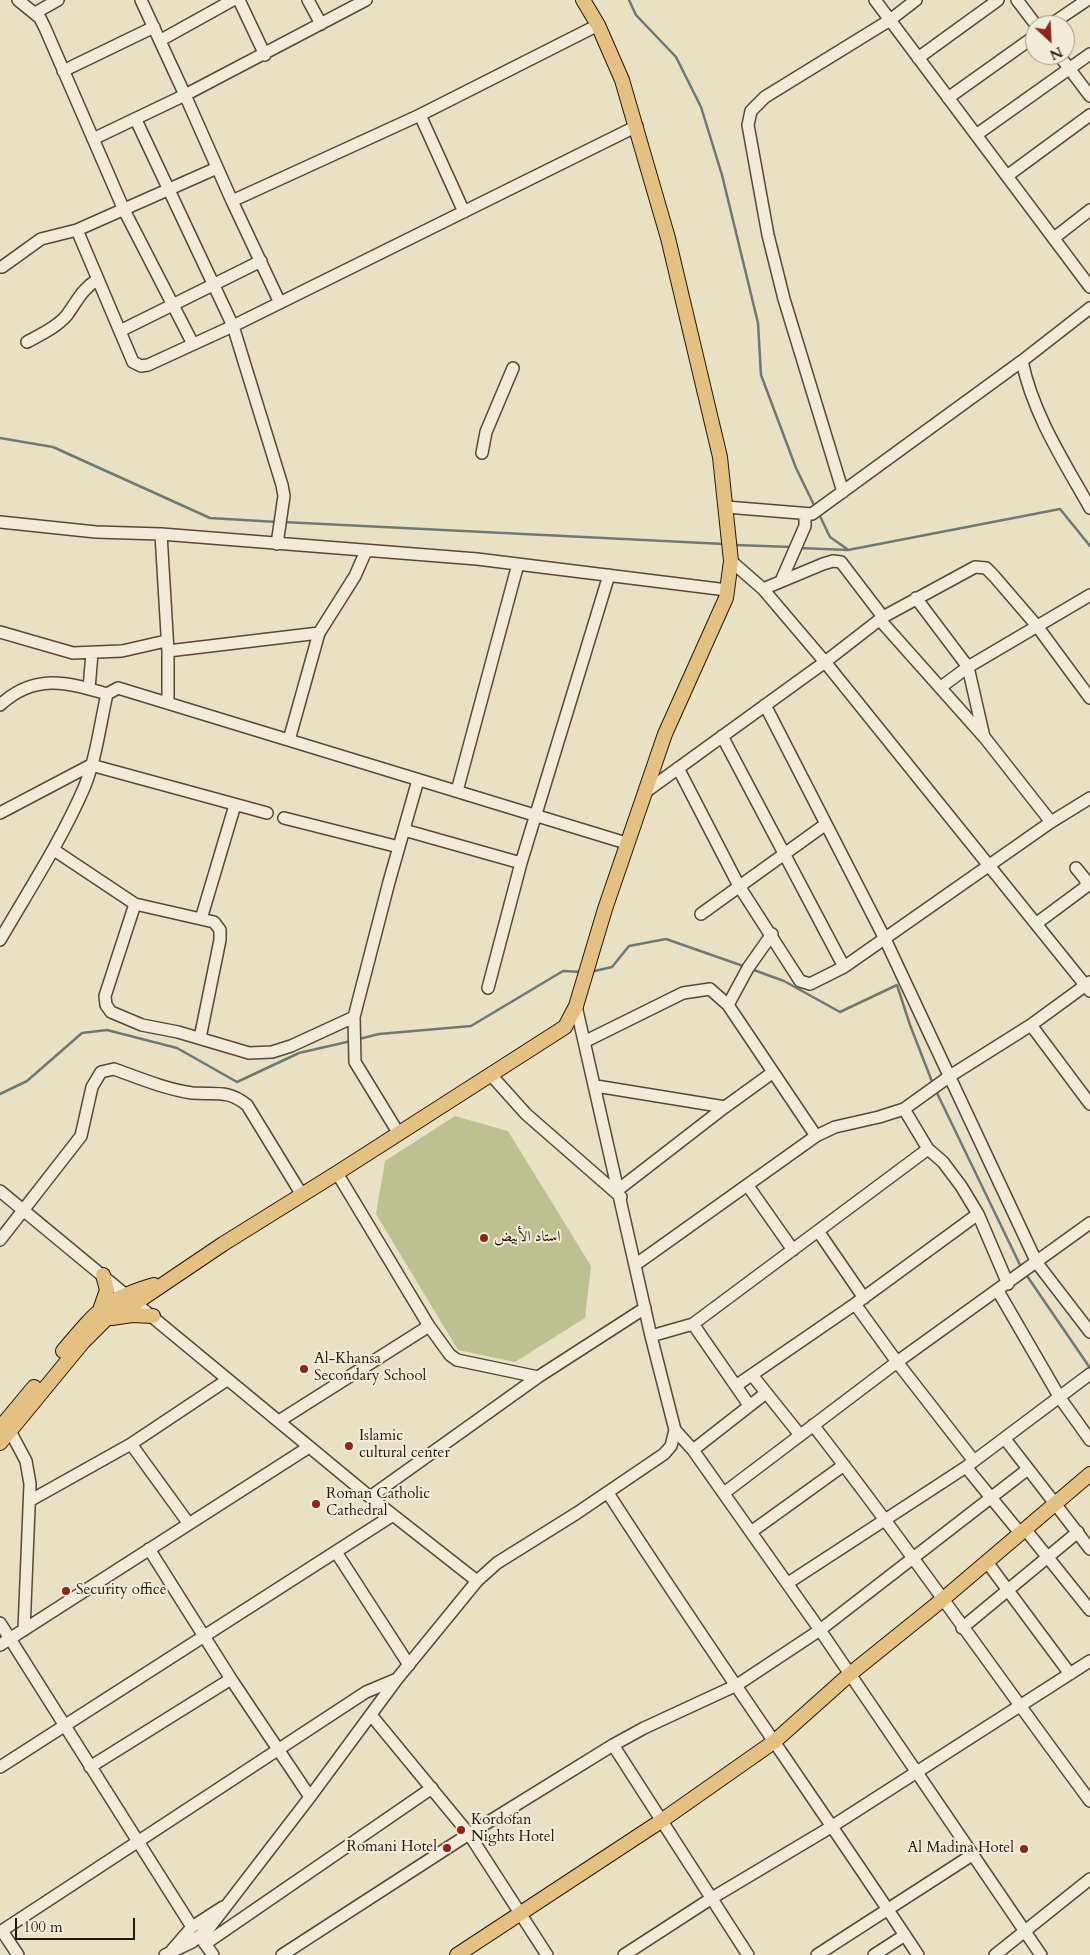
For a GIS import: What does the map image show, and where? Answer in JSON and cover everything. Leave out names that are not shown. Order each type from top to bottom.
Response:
[{"type":"main road","points":[[103,1314],[136,1302],[164,1282],[491,1075],[565,1026],[576,1006],[626,843],[665,734],[727,590],[731,557],[720,457],[637,126],[622,80],[598,25],[583,0]]},
{"type":"main road","points":[[103,1275],[107,1290],[103,1314]]},
{"type":"main road","points":[[0,1443],[5,1429],[83,1342],[103,1314],[125,1293],[164,1282]]},
{"type":"main road","points":[[103,1314],[153,1316]]},
{"type":"main road","points":[[457,1955],[662,1821],[775,1741],[850,1674],[942,1600],[1090,1474]]},
{"type":"street","points":[[18,0],[35,13],[45,28],[124,210],[193,344]]},
{"type":"street","points":[[35,13],[58,0]]},
{"type":"street","points":[[141,0],[161,40],[232,202],[280,303]]},
{"type":"street","points":[[161,40],[233,0]]},
{"type":"street","points":[[239,0],[265,55]]},
{"type":"street","points":[[308,0],[321,24]]},
{"type":"street","points":[[93,139],[136,120],[265,55],[366,0]]},
{"type":"street","points":[[875,0],[1090,287]]},
{"type":"street","points":[[843,492],[784,299],[768,235],[748,125],[751,111],[765,97],[890,20],[916,0]]},
{"type":"street","points":[[918,58],[998,0]]},
{"type":"street","points":[[1017,0],[1028,15]]},
{"type":"street","points":[[1065,15],[1087,0]]},
{"type":"street","points":[[232,202],[420,115],[598,25]]},
{"type":"street","points":[[63,71],[154,27]]},
{"type":"street","points":[[948,98],[1025,43]]},
{"type":"street","points":[[976,135],[1090,54]]},
{"type":"street","points":[[1067,65],[1090,96]]},
{"type":"street","points":[[420,115],[464,212]]},
{"type":"street","points":[[1007,176],[1090,115]]},
{"type":"street","points":[[136,120],[233,326],[282,485],[284,496],[278,544]]},
{"type":"street","points":[[77,230],[134,362],[141,366],[148,365],[233,326],[637,126]]},
{"type":"street","points":[[2,267],[41,239],[77,230],[217,168]]},
{"type":"street","points":[[1054,238],[1090,210]]},
{"type":"street","points":[[120,331],[261,261]]},
{"type":"street","points":[[27,342],[66,316],[77,297],[98,279]]},
{"type":"street","points":[[726,507],[809,515],[823,507],[1022,361],[1090,308]]},
{"type":"street","points":[[1022,361],[1028,387],[1038,411],[1090,508]]},
{"type":"street","points":[[482,453],[486,432],[513,368]]},
{"type":"street","points":[[780,582],[809,515]]},
{"type":"street","points":[[0,522],[96,532],[161,534],[518,564],[727,590]]},
{"type":"street","points":[[161,534],[168,703]]},
{"type":"street","points":[[288,740],[319,633],[355,576],[366,551]]},
{"type":"street","points":[[635,1265],[816,1136],[835,1127],[904,1109],[1088,986],[825,662],[763,589],[731,557]]},
{"type":"street","points":[[763,589],[823,564],[833,561],[841,562],[881,618],[985,738],[1051,822]]},
{"type":"street","points":[[457,791],[518,564]]},
{"type":"street","points":[[644,793],[825,662],[881,618],[975,567],[986,568],[1037,626],[1090,698]]},
{"type":"street","points":[[488,988],[521,863],[608,574]]},
{"type":"street","points":[[941,688],[968,667],[1090,595]]},
{"type":"street","points":[[916,598],[968,667],[985,738]]},
{"type":"street","points":[[0,632],[73,653],[92,654],[319,633]]},
{"type":"street","points":[[89,689],[92,654]]},
{"type":"street","points":[[0,705],[13,692],[34,684],[64,683],[107,694],[118,688],[626,843]]},
{"type":"street","points":[[0,938],[54,850],[84,787],[92,765],[107,694]]},
{"type":"street","points":[[765,705],[885,939],[948,1078],[1037,1262],[1088,1327]]},
{"type":"street","points":[[722,736],[844,967]]},
{"type":"street","points":[[0,813],[92,765],[268,813]]},
{"type":"street","points":[[678,768],[740,886],[800,981],[805,984],[810,984],[844,967],[1051,822],[1090,798]]},
{"type":"street","points":[[399,1134],[355,1062],[354,1017],[418,780]]},
{"type":"street","points":[[202,919],[236,804]]},
{"type":"street","points":[[284,818],[399,847]]},
{"type":"street","points":[[701,914],[826,824]]},
{"type":"street","points":[[404,830],[521,863]]},
{"type":"street","points":[[54,850],[135,904],[214,922],[220,930],[220,940],[200,1038]]},
{"type":"street","points":[[1037,923],[1087,886],[1076,868]]},
{"type":"street","points":[[135,904],[105,996],[106,1005],[111,1012],[142,1025],[200,1038],[249,1053],[272,1052],[354,1017]]},
{"type":"street","points":[[728,1005],[748,968],[772,934]]},
{"type":"street","points":[[586,1041],[684,994],[710,989],[728,1005],[816,1136]]},
{"type":"street","points":[[576,1006],[586,1041],[651,1336],[676,1430],[693,1450],[788,1583],[1041,1955]]},
{"type":"street","points":[[1031,1025],[1090,1104]]},
{"type":"street","points":[[0,1240],[81,1136],[92,1086],[101,1072],[114,1069],[192,1092],[228,1094],[239,1099],[247,1105],[302,1195]]},
{"type":"street","points":[[620,1193],[725,1107],[772,1073]]},
{"type":"street","points":[[491,1075],[526,1114],[620,1193]]},
{"type":"street","points":[[596,1086],[725,1107]]},
{"type":"street","points":[[904,1109],[928,1149],[952,1173],[978,1214],[1011,1282]]},
{"type":"street","points":[[651,1336],[694,1324],[928,1149]]},
{"type":"street","points":[[338,1173],[429,1326],[450,1355],[457,1360],[538,1377]]},
{"type":"street","points":[[748,1186],[793,1250]]},
{"type":"street","points":[[0,1191],[370,1497],[477,1581]]},
{"type":"street","points":[[736,1385],[859,1301],[978,1214]]},
{"type":"street","points":[[724,1493],[897,1362],[1011,1282],[1090,1223]]},
{"type":"street","points":[[818,1231],[897,1362],[970,1464],[990,1496],[1048,1556],[1090,1610]]},
{"type":"street","points":[[998,1291],[1060,1398],[1090,1440]]},
{"type":"street","points":[[370,1497],[538,1377],[645,1308]]},
{"type":"street","points":[[694,1324],[749,1405]]},
{"type":"street","points":[[279,1422],[429,1326]]},
{"type":"street","points":[[752,1375],[800,1435]]},
{"type":"street","points":[[788,1583],[970,1464],[1089,1375]]},
{"type":"street","points":[[31,1500],[131,1444],[227,1380]]},
{"type":"street","points":[[693,1450],[766,1393]]},
{"type":"street","points":[[813,1426],[886,1519],[962,1628],[1090,1801]]},
{"type":"street","points":[[5,1429],[26,1461],[31,1500],[24,1630]]},
{"type":"street","points":[[202,1940],[224,1907],[310,1797],[397,1679],[477,1581],[497,1563],[608,1493],[664,1454],[671,1446],[676,1430]]},
{"type":"street","points":[[1005,1439],[1090,1549]]},
{"type":"street","points":[[131,1444],[189,1524]]},
{"type":"street","points":[[5,1642],[309,1447]]},
{"type":"street","points":[[751,1532],[844,1465]]},
{"type":"street","points":[[282,1955],[469,1834],[613,1745],[644,1728],[737,1686],[820,1630],[914,1559],[990,1496],[1028,1469]]},
{"type":"street","points":[[608,1493],[675,1598],[775,1741],[918,1955]]},
{"type":"street","points":[[0,1767],[393,1515]]},
{"type":"street","points":[[962,1628],[1078,1532]]},
{"type":"street","points":[[149,1549],[231,1679],[310,1797]]},
{"type":"street","points":[[336,1552],[408,1665]]},
{"type":"street","points":[[987,1562],[1070,1674]]},
{"type":"street","points":[[0,1623],[5,1642],[90,1767],[192,1927]]},
{"type":"street","points":[[624,1955],[642,1950],[712,1898],[831,1827],[1090,1661]]},
{"type":"street","points":[[90,1767],[231,1679]]},
{"type":"street","points":[[18,1955],[1,1931],[137,1840],[366,1692],[397,1679]]},
{"type":"street","points":[[371,1715],[469,1834],[547,1955]]},
{"type":"street","points":[[613,1745],[748,1955]]},
{"type":"street","points":[[168,1953],[202,1940],[432,1788]]},
{"type":"street","points":[[818,1955],[972,1855]]},
{"type":"street","points":[[995,1955],[1090,1879]]},
{"type":"street","points":[[168,1953],[192,1927],[224,1907]]},
{"type":"street","points":[[874,1955],[905,1935]]},
{"type":"street","points":[[202,1940],[212,1955]]},
{"type":"green space","points":[[455,1116],[508,1131],[591,1266],[585,1318],[515,1362],[458,1350],[376,1214],[385,1161]]},
{"type":"waterway","points":[[629,0],[636,15],[676,57],[701,107],[722,175],[758,323],[761,375],[796,468],[815,507]]},
{"type":"waterway","points":[[0,438],[53,447],[210,518],[277,522]]},
{"type":"waterway","points":[[800,548],[848,550],[1060,509],[1090,546]]},
{"type":"waterway","points":[[819,514],[830,537],[847,549]]},
{"type":"waterway","points":[[283,522],[724,544]]},
{"type":"waterway","points":[[735,545],[792,547]]},
{"type":"waterway","points":[[590,972],[612,967],[629,946],[666,939],[746,967]]},
{"type":"waterway","points":[[751,969],[784,981],[840,1012],[897,985],[933,1084]]},
{"type":"waterway","points":[[359,1039],[379,1034],[471,1026],[563,971],[582,972]]},
{"type":"waterway","points":[[0,1094],[27,1081],[82,1033],[107,1030],[177,1048],[237,1082],[299,1053],[351,1041]]},
{"type":"waterway","points":[[936,1091],[1022,1269]]},
{"type":"waterway","points":[[1025,1273],[1090,1368]]},
{"type":"place","name":"استاد الأبيض","points":[[484,1238]]},
{"type":"place","name":"Al-Khansa Secondary School","points":[[304,1369]]},
{"type":"place","name":"Islamic cultural center","points":[[349,1446]]},
{"type":"place","name":"Roman Catholic Cathedral","points":[[316,1504]]},
{"type":"place","name":"Security office","points":[[66,1591]]},
{"type":"place","name":"Kordofan Nights Hotel","points":[[461,1830]]},
{"type":"place","name":"Romani Hotel","points":[[447,1848]]},
{"type":"place","name":"Al Madina Hotel","points":[[1024,1849]]}]
